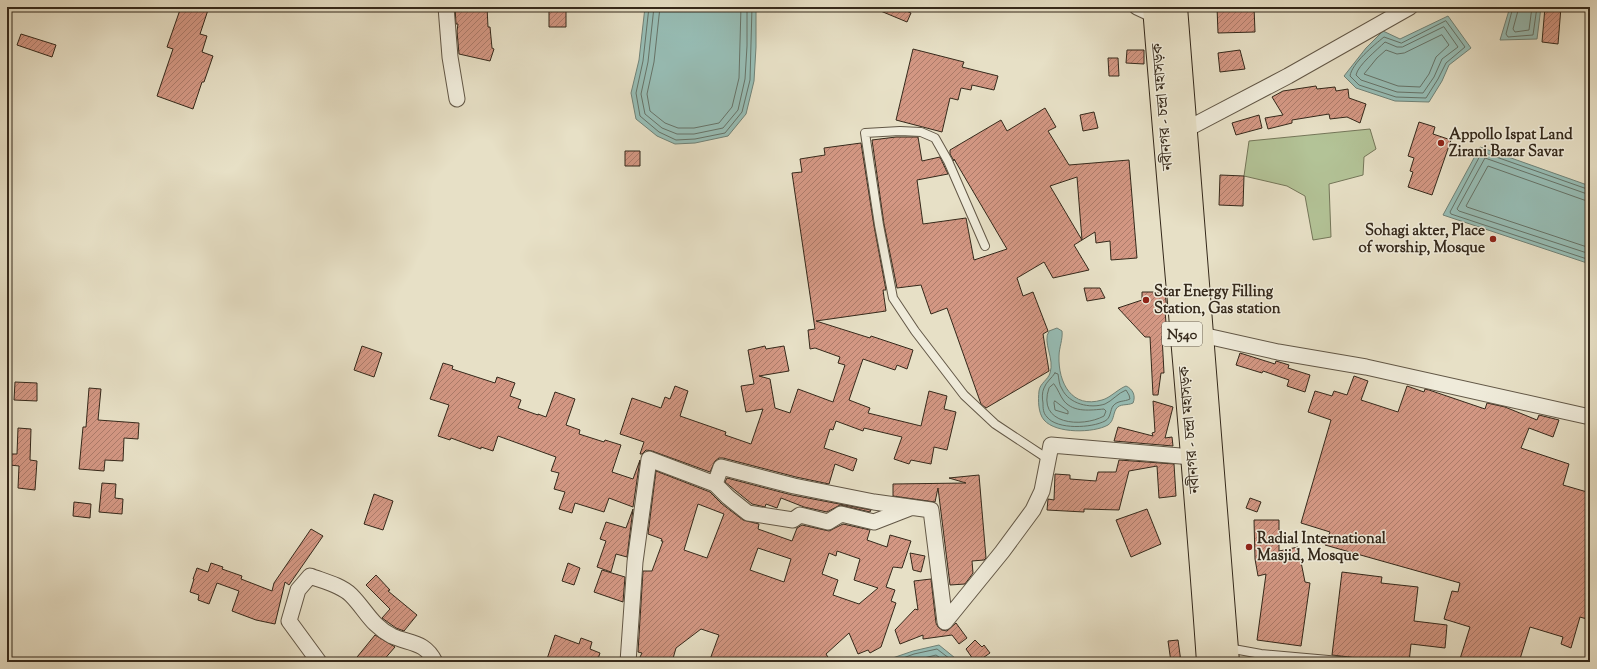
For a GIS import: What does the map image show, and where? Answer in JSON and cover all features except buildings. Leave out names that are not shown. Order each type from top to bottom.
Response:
[{"type":"highway","name":"নবীনগর - চন্দ্রা মহাসড়ক","points":[[1176,7],[1228,655]]},
{"type":"highway","name":"নবীনগর - চন্দ্রা মহাসড়ক","points":[[1148,10],[1192,458],[1208,662]]},
{"type":"street","points":[[446,7],[450,57],[457,99]]},
{"type":"street","points":[[1185,130],[1288,76],[1410,7]]},
{"type":"street","points":[[1202,335],[1278,352],[1366,367],[1590,417]]},
{"type":"street","points":[[715,484],[721,467],[794,486],[874,502],[931,510],[946,622],[1002,552],[1033,510],[1042,491],[1051,445],[1192,458]]},
{"type":"street","points":[[628,662],[635,562],[649,459],[715,484],[748,513],[793,520],[800,515],[828,522],[842,514],[874,522],[912,507]]},
{"type":"street","points":[[319,662],[289,621],[298,590],[310,576],[331,584],[351,595],[371,621],[392,636],[414,642],[431,653],[434,662]]},
{"type":"lane","points":[[985,246],[948,161],[935,138],[921,132],[900,131],[865,133],[879,225],[893,298],[964,395],[995,424],[1048,459]]},
{"type":"lane","points":[[1228,655],[1261,654],[1351,662]]},
{"type":"green space","points":[[1370,129],[1376,149],[1364,157],[1363,175],[1329,184],[1331,237],[1313,240],[1305,196],[1287,186],[1244,176],[1249,141]]},
{"type":"water","points":[[645,7],[756,7],[754,81],[746,114],[728,136],[695,143],[675,144],[657,136],[636,119],[631,93],[639,60]]},
{"type":"water","points":[[1510,7],[1541,7],[1537,39],[1500,40]]},
{"type":"water","points":[[1448,16],[1471,48],[1449,65],[1442,81],[1429,102],[1395,101],[1356,88],[1344,76],[1366,48],[1383,31],[1400,39]]},
{"type":"water","points":[[1480,147],[1590,186],[1590,264],[1443,215]]},
{"type":"water","points":[[1057,328],[1062,331],[1059,366],[1064,384],[1069,392],[1082,401],[1091,402],[1102,400],[1126,386],[1133,393],[1133,403],[1118,407],[1111,422],[1102,428],[1085,431],[1066,430],[1050,425],[1042,417],[1039,406],[1039,391],[1049,375],[1051,368],[1047,335],[1049,331]]},
{"type":"water","points":[[939,645],[960,662],[881,662],[913,651]]},
{"type":"place","name":"Appollo Ispat Land Zirani Bazar Savar","points":[[1441,143]]},
{"type":"place","name":"Sohagi akter, Place of worship, Mosque","points":[[1493,239]]},
{"type":"place","name":"Star Energy Filling Station, Gas station","points":[[1146,300]]},
{"type":"place","name":"Radial International Masjid, Mosque","points":[[1249,547]]}]
